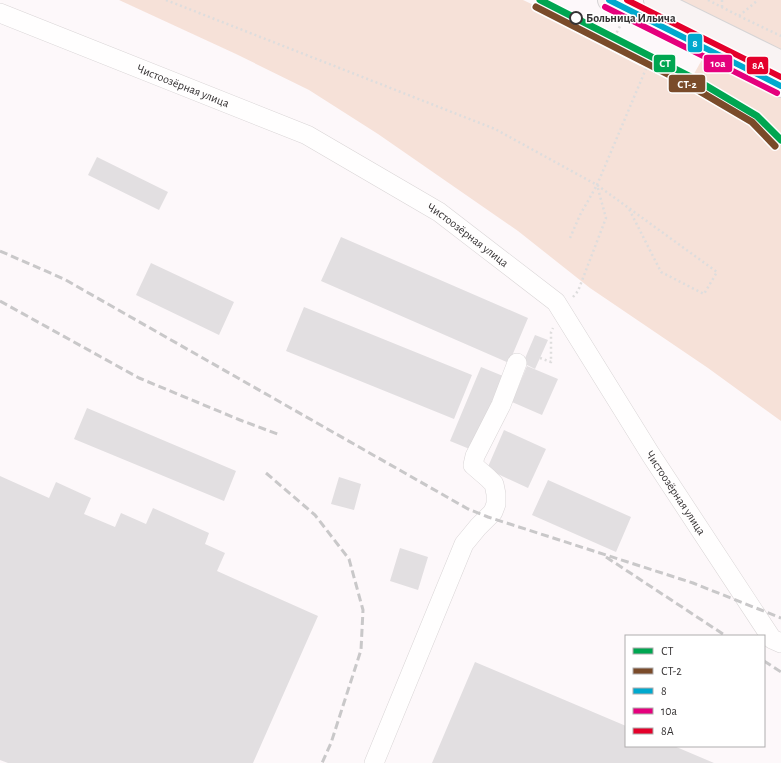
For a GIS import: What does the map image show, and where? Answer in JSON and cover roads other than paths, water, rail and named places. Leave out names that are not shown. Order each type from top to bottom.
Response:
[{"type":"main road","points":[[608,0],[781,86]]},
{"type":"main road","points":[[655,0],[781,62]]},
{"type":"street","name":"Чистоозёрная улица","points":[[0,13],[307,135],[439,212],[556,302],[651,455],[772,639],[781,643]]},
{"type":"street","points":[[374,763],[464,544],[493,512],[496,504],[494,484],[473,465],[475,456],[501,405],[517,363]]},
{"type":"railway","points":[[0,251],[64,279],[468,509],[488,517],[693,583],[781,618]]},
{"type":"railway","points":[[0,301],[139,378],[280,435]]},
{"type":"railway","points":[[266,473],[315,515],[349,559],[363,610],[361,650],[331,743],[322,763]]},
{"type":"railway","points":[[606,557],[724,635]]},
{"type":"railway","points":[[765,662],[781,672]]},
{"type":"place","name":"Больница Ильича","points":[[576,18]]}]
